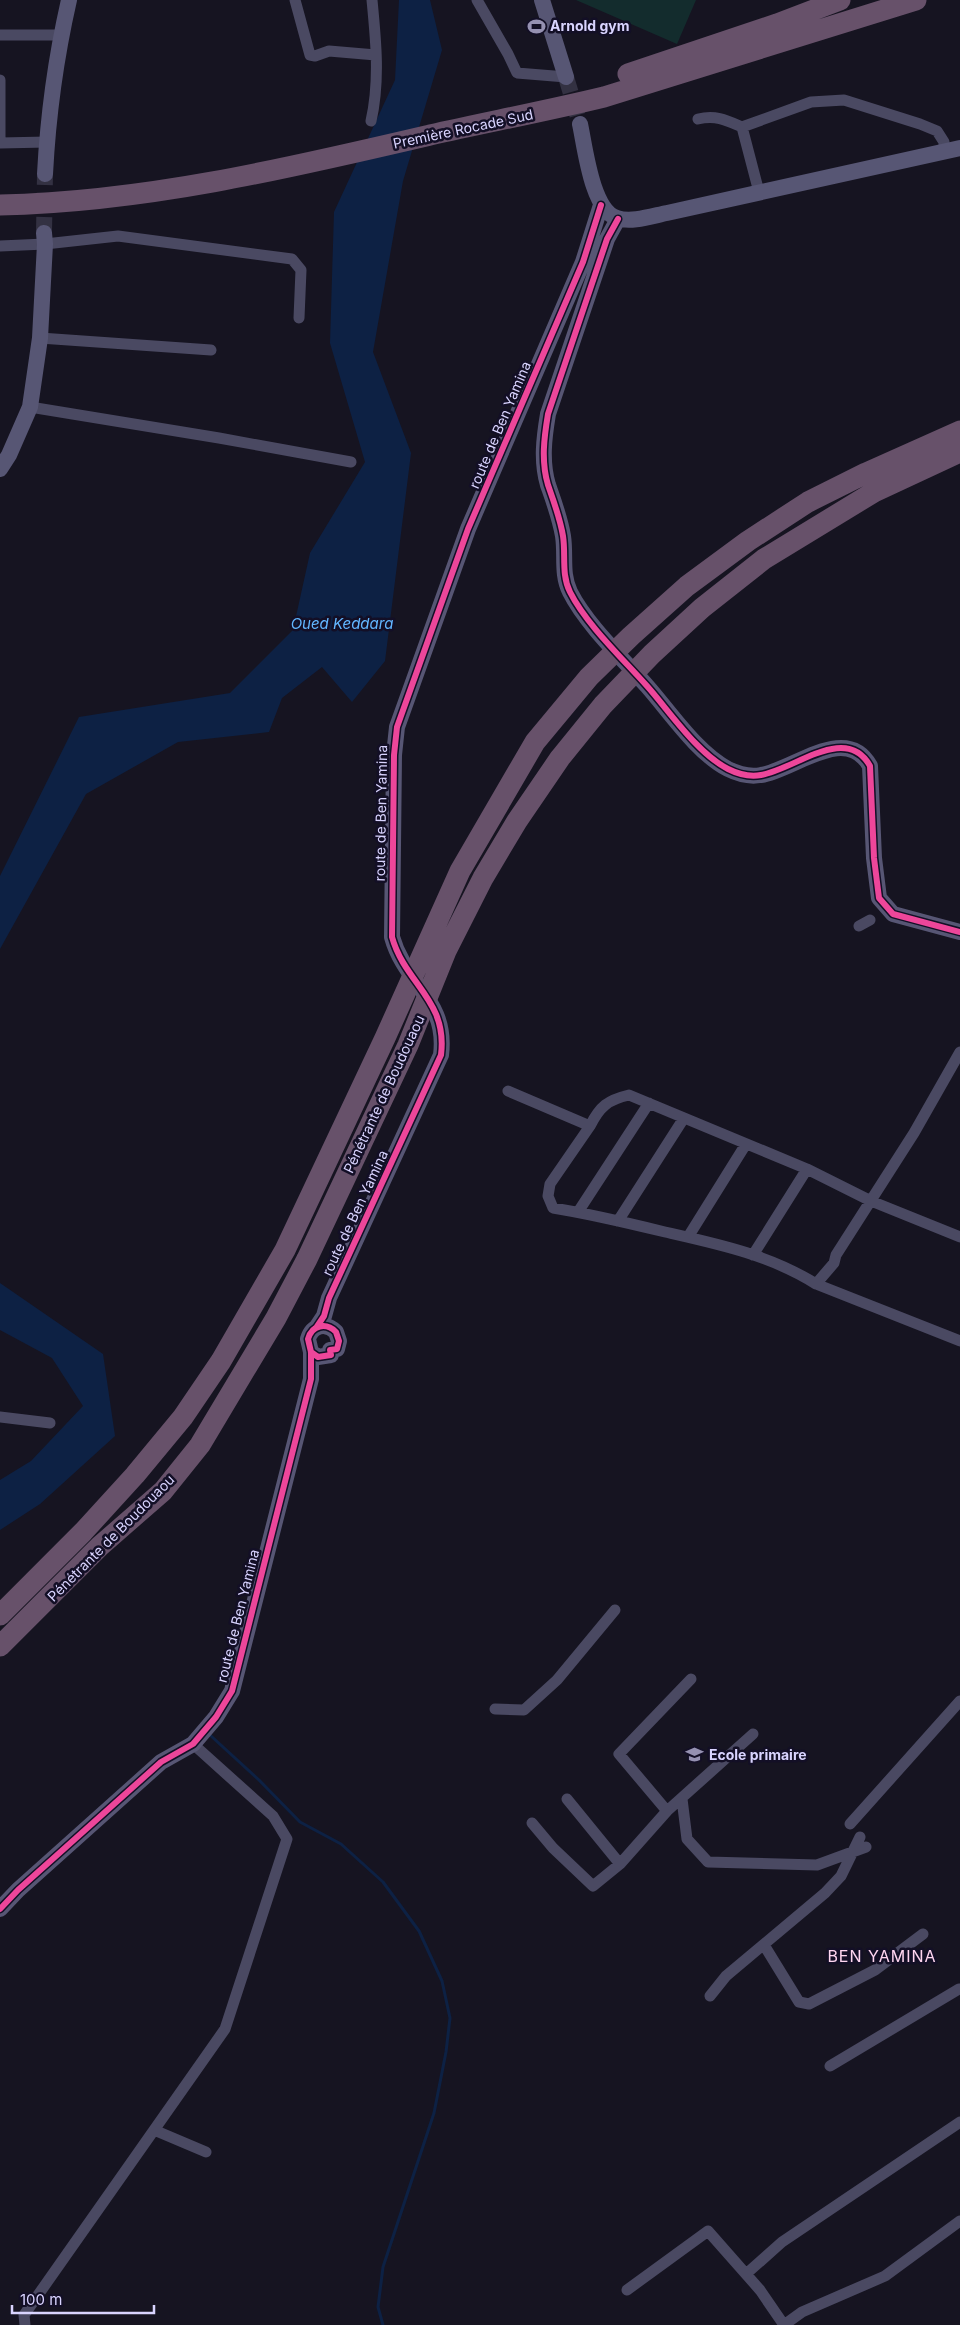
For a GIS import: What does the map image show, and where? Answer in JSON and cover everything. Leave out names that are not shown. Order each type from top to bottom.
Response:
[{"type":"highway","points":[[734,38],[809,0]]},
{"type":"highway","name":"Première Rocade Sud","points":[[0,205],[58,204],[167,191],[454,122],[595,86],[840,0]]},
{"type":"highway","name":"Première Rocade Sud","points":[[454,122],[604,97],[916,0]]},
{"type":"highway","name":"Première Rocade Sud","points":[[0,192],[58,191],[165,178],[349,147]]},
{"type":"highway","name":"Pénétrante de Boudouaou","points":[[0,1615],[83,1532],[135,1475],[183,1417],[221,1362],[285,1250],[385,1038],[426,943],[460,871],[535,742],[588,677],[631,636],[687,586],[748,541],[808,502],[866,473],[960,431]]},
{"type":"highway","name":"Pénétrante de Boudouaou","points":[[0,1646],[100,1546],[163,1491],[200,1445],[276,1318],[307,1259],[408,1045],[446,951],[488,870],[517,821],[560,758],[603,705],[652,654],[702,608],[764,559],[874,492],[960,452]]},
{"type":"street","points":[[45,174],[47,142],[61,35],[69,0]]},
{"type":"street","points":[[295,0],[310,55],[315,56],[329,51],[376,55]]},
{"type":"street","points":[[372,0],[377,93],[372,121]]},
{"type":"street","points":[[477,0],[517,73],[566,77],[542,0]]},
{"type":"street","points":[[0,35],[61,35]]},
{"type":"street","points":[[0,80],[0,143],[47,142]]},
{"type":"street","points":[[698,119],[712,116],[722,118],[742,127],[811,102],[844,100],[937,131],[952,150]]},
{"type":"street","points":[[580,124],[601,205],[608,214],[618,219],[631,219],[667,213],[952,150]]},
{"type":"street","points":[[742,127],[759,192]]},
{"type":"street","name":"route de Ben Yamina","points":[[329,1298],[333,1329],[338,1336],[339,1345],[337,1349],[330,1350],[331,1355],[319,1354],[308,1339],[324,1316],[329,1298],[441,1055],[443,1041],[439,1016],[401,960],[392,936],[394,755],[397,727],[468,529],[583,262],[601,205]]},
{"type":"street","points":[[618,219],[607,239],[548,414],[544,437],[544,461],[548,484],[560,516],[564,570],[570,592],[600,632],[702,749],[727,768],[737,773],[759,776],[834,748],[852,749],[863,756],[870,766],[874,858],[879,898],[893,914],[960,932]]},
{"type":"street","points":[[0,246],[45,239],[118,236],[292,259],[300,270],[300,318]]},
{"type":"street","points":[[0,470],[9,455],[30,408],[40,338],[45,239]]},
{"type":"street","points":[[40,338],[211,350]]},
{"type":"street","points":[[30,408],[219,438],[351,462]]},
{"type":"street","points":[[859,926],[870,920]]},
{"type":"street","points":[[816,1284],[834,1263],[836,1255],[914,1133],[960,1052]]},
{"type":"street","points":[[508,1091],[590,1126]]},
{"type":"street","points":[[960,1237],[871,1201],[807,1170],[629,1095],[612,1099],[597,1113],[550,1184],[548,1196],[553,1208],[732,1247],[794,1270],[816,1284],[960,1341]]},
{"type":"street","points":[[578,1212],[649,1103]]},
{"type":"street","points":[[618,1221],[684,1118]]},
{"type":"street","points":[[688,1237],[746,1144]]},
{"type":"street","points":[[753,1255],[807,1170]]},
{"type":"street","points":[[316,1328],[324,1326],[333,1329]]},
{"type":"street","name":"route de Ben Yamina","points":[[0,1909],[18,1890],[160,1762],[193,1744],[216,1717],[232,1691],[319,1354]]},
{"type":"street","points":[[0,1416],[50,1423]]},
{"type":"street","points":[[495,1709],[524,1710],[557,1680],[615,1610]]},
{"type":"street","points":[[667,1811],[619,1754],[691,1679]]},
{"type":"street","points":[[850,1824],[960,1701]]},
{"type":"street","points":[[532,1823],[553,1848],[593,1886],[620,1864],[667,1811],[754,1734]]},
{"type":"street","points":[[24,2325],[24,2315],[225,2029],[287,1839],[273,1816],[193,1744]]},
{"type":"street","points":[[567,1799],[620,1864]]},
{"type":"street","points":[[682,1799],[687,1839],[708,1862],[817,1865],[866,1847]]},
{"type":"street","points":[[710,1996],[726,1976],[825,1893],[840,1876],[860,1837]]},
{"type":"street","points":[[764,1944],[799,2002],[809,2004],[876,1970],[923,1934]]},
{"type":"street","points":[[830,2066],[959,1989]]},
{"type":"street","points":[[746,2274],[782,2242],[960,2122]]},
{"type":"street","points":[[154,2130],[206,2152]]},
{"type":"street","points":[[627,2290],[708,2231],[746,2274],[784,2325],[802,2312],[885,2276],[960,2221]]},
{"type":"green space","points":[[576,0],[696,0],[677,44]]},
{"type":"water","name":"Oued Keddara","points":[[399,0],[430,0],[442,50],[403,181],[373,352],[411,453],[385,661],[352,702],[322,667],[282,698],[269,732],[178,742],[86,794],[0,949],[0,876],[79,717],[230,693],[293,630],[310,553],[365,462],[330,343],[334,212],[395,80]]},
{"type":"water","points":[[0,1283],[103,1354],[115,1436],[40,1504],[0,1530],[0,1480],[31,1461],[83,1406],[52,1358],[0,1330]]},
{"type":"waterway","points":[[211,1736],[259,1780],[300,1822],[341,1844],[383,1882],[419,1931],[442,1981],[450,2018],[446,2052],[434,2113],[383,2267],[378,2307],[383,2325]]},
{"type":"tunnel","points":[[566,77],[580,124]]},
{"type":"tunnel","points":[[44,233],[45,174]]},
{"type":"cycle path","points":[[316,1328],[324,1316],[329,1298],[441,1055],[441,1036],[438,1020],[432,1006],[406,968],[392,937],[394,755],[397,727],[468,529],[583,262],[601,205]]},
{"type":"cycle path","points":[[618,219],[607,239],[548,414],[545,432],[544,458],[546,476],[562,529],[564,564],[570,592],[595,629],[647,686],[684,731],[706,753],[728,769],[744,775],[757,776],[819,752],[847,749],[860,754],[870,766],[874,858],[879,898],[893,914],[960,932]]},
{"type":"cycle path","points":[[0,1909],[18,1890],[161,1762],[193,1744],[216,1717],[232,1691],[311,1379],[311,1352],[308,1339],[310,1334],[320,1326],[328,1327],[336,1332],[339,1341],[337,1349],[330,1350],[331,1355],[318,1357],[311,1352]]},
{"type":"place","name":"Arnold gym","points":[[536,26]]},
{"type":"place","name":"Ecole primaire","points":[[695,1755]]},
{"type":"district","name":"BEN YAMINA","points":[[882,1956]]}]
